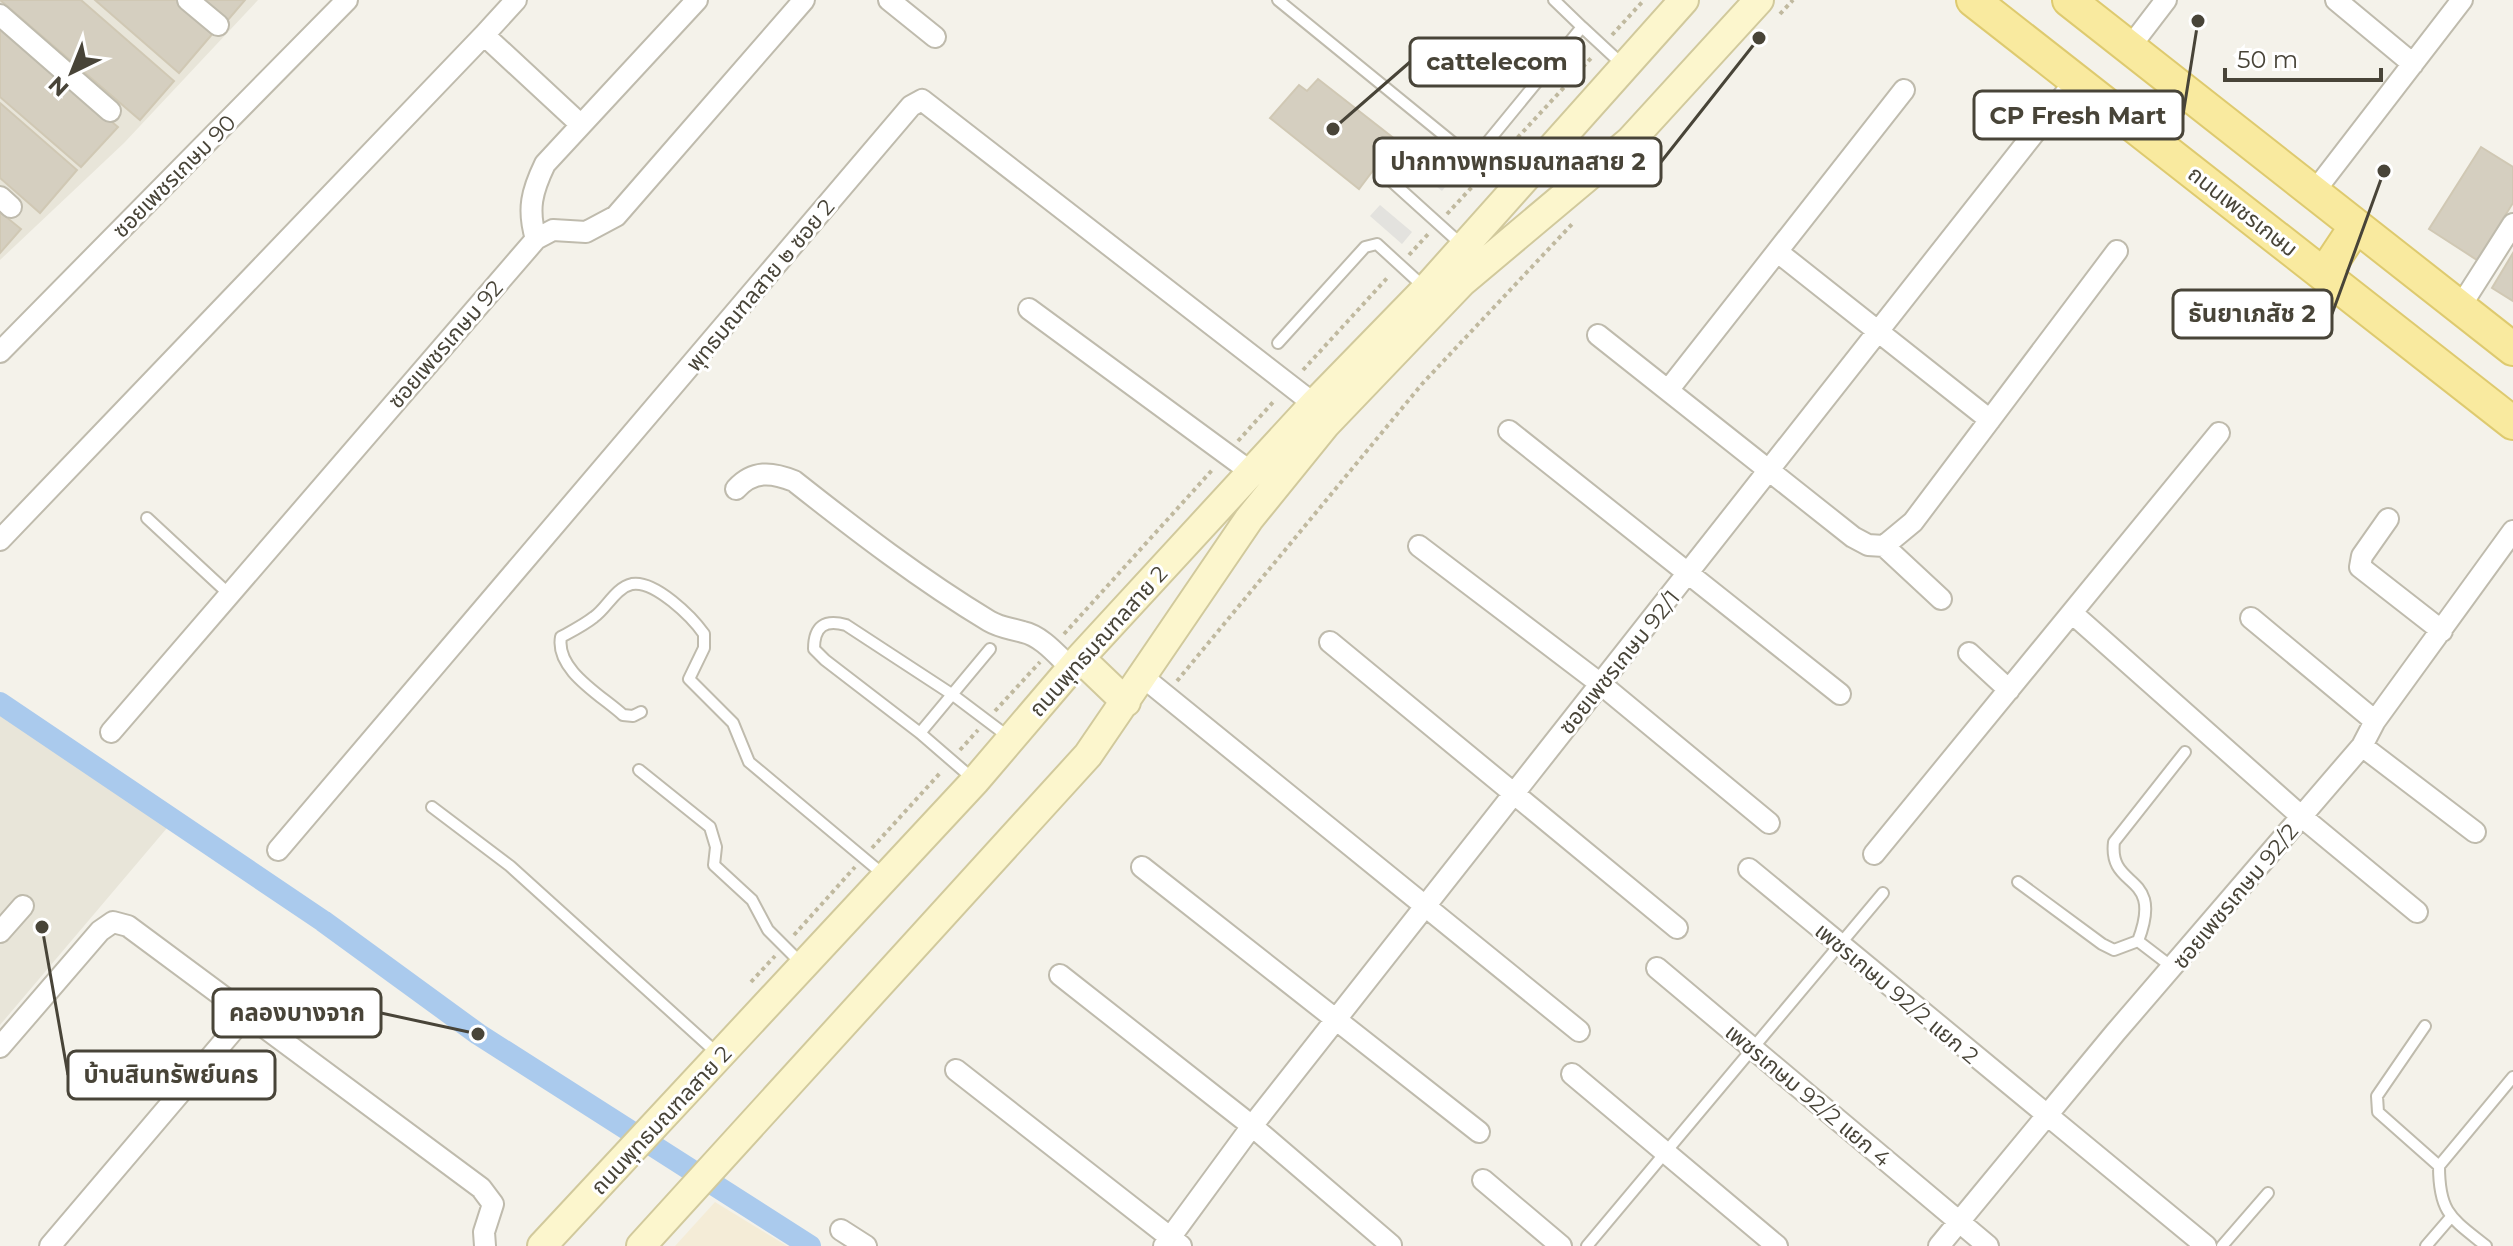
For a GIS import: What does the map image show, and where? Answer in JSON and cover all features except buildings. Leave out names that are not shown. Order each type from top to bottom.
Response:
[{"type":"main road","name":"ถนนพุทธมณฑลสาย 2","points":[[542,1246],[715,1060],[794,956],[886,876],[975,781],[1076,664],[1314,404],[1426,289],[1684,0]]},
{"type":"main road","name":"ถนนพุทธมณฑลสาย 2","points":[[646,1240],[1077,766],[1126,702],[1233,541],[1326,424],[1462,282],[1630,141],[1759,0]]},
{"type":"main road","name":"ถนนเพชรเกษม","points":[[1973,0],[2513,423]]},
{"type":"main road","points":[[2069,0],[2513,349]]},
{"type":"main road","points":[[2324,274],[2356,226]]},
{"type":"main road","points":[[1076,664],[1126,702]]},
{"type":"street","points":[[188,0],[218,25]]},
{"type":"street","name":"ซอยเพชรเกษม 90","points":[[0,352],[347,0]]},
{"type":"street","points":[[0,540],[516,0]]},
{"type":"street","points":[[697,0],[579,123],[545,164],[531,193],[530,219],[536,239],[553,230],[586,232],[616,216],[804,0]]},
{"type":"street","points":[[889,0],[935,37]]},
{"type":"street","points":[[2130,47],[2166,0]]},
{"type":"street","points":[[2336,0],[2413,64]]},
{"type":"street","points":[[2314,192],[2462,0]]},
{"type":"street","points":[[0,15],[110,111]]},
{"type":"street","points":[[484,35],[579,123]]},
{"type":"street","name":"ซอยเพชรเกษม 92/1","points":[[1172,1243],[1252,1126],[2076,80]]},
{"type":"street","points":[[1669,389],[1779,253],[1904,90]]},
{"type":"street","name":"พุทธมณฑลสาย ๒ ซอย 2","points":[[278,850],[911,106],[922,100],[1314,404]]},
{"type":"street","points":[[2460,307],[2513,224]]},
{"type":"street","name":"ซอยเพชรเกษม 92","points":[[111,732],[536,239]]},
{"type":"street","points":[[1884,546],[1913,522],[2117,251]]},
{"type":"street","points":[[1779,253],[1990,420]]},
{"type":"street","points":[[1029,309],[1251,472]]},
{"type":"street","points":[[1598,335],[1853,537],[1868,545],[1884,546],[1941,599]]},
{"type":"street","points":[[1509,431],[1840,694]]},
{"type":"street","points":[[1874,854],[2219,433]]},
{"type":"street","points":[[736,489],[745,479],[758,474],[776,473],[794,481],[980,615],[1007,630],[1025,632],[1076,664]]},
{"type":"street","points":[[2388,519],[2362,556],[2360,567],[2442,631]]},
{"type":"street","name":"ซอยเพชรเกษม 92/2","points":[[1939,1246],[2362,746],[2375,721],[2513,531]]},
{"type":"street","points":[[1419,546],[1602,685],[1769,823]]},
{"type":"street","points":[[2072,613],[2302,817],[2417,912]]},
{"type":"street","points":[[2251,618],[2375,721]]},
{"type":"street","points":[[1330,642],[1677,928]]},
{"type":"street","points":[[1969,653],[2009,690]]},
{"type":"street","points":[[1143,677],[1427,904],[1579,1031]]},
{"type":"street","points":[[2362,746],[2475,832]]},
{"type":"street","points":[[1142,867],[1479,1132]]},
{"type":"street","name":"เพชรเกษม 92/2 แยก 2","points":[[1749,869],[2206,1246]]},
{"type":"street","points":[[0,932],[23,906]]},
{"type":"street","points":[[0,1047],[100,931],[113,922],[128,926],[481,1188],[493,1204],[484,1232],[485,1246]]},
{"type":"street","name":"เพชรเกษม 92/2 แยก 4","points":[[1657,968],[1988,1246]]},
{"type":"street","points":[[1060,975],[1252,1126],[1391,1245]]},
{"type":"street","points":[[50,1246],[248,1013]]},
{"type":"street","points":[[956,1070],[1172,1243]]},
{"type":"street","points":[[1572,1074],[1777,1246]]},
{"type":"street","points":[[1483,1180],[1561,1246]]},
{"type":"street","points":[[841,1230],[866,1246]]},
{"type":"lane","points":[[1278,0],[1457,146],[1472,150],[1486,144],[1582,27]]},
{"type":"lane","points":[[1554,0],[1625,67]]},
{"type":"lane","points":[[1389,179],[1463,246]]},
{"type":"lane","points":[[1278,343],[1365,247],[1377,244],[1426,289]]},
{"type":"lane","points":[[147,518],[230,595]]},
{"type":"lane","points":[[641,712],[633,716],[623,715],[565,665],[559,646],[561,637],[595,616],[613,596],[632,584],[646,586],[674,602],[704,634],[704,648],[689,679],[733,723],[749,762],[886,876]]},
{"type":"lane","points":[[975,781],[814,649],[814,636],[821,625],[832,621],[846,625],[953,695],[1011,739]]},
{"type":"lane","points":[[920,733],[990,649]]},
{"type":"lane","points":[[2138,941],[2147,913],[2145,895],[2118,868],[2113,854],[2114,842],[2185,752]]},
{"type":"lane","points":[[639,770],[710,827],[716,847],[714,865],[752,900],[768,930],[794,956]]},
{"type":"lane","points":[[432,807],[510,866],[715,1060]]},
{"type":"lane","points":[[2018,882],[2114,950],[2138,941]]},
{"type":"lane","points":[[1587,1246],[1883,893]]},
{"type":"lane","points":[[2138,941],[2174,969]]},
{"type":"lane","points":[[2425,1026],[2377,1096],[2378,1112],[2439,1166]]},
{"type":"lane","points":[[2486,1246],[2451,1217],[2439,1193],[2439,1166],[2513,1077]]},
{"type":"lane","points":[[2222,1246],[2268,1193]]},
{"type":"lane","points":[[2426,1246],[2451,1217]]},
{"type":"path","points":[[742,992],[794,956],[863,857],[1226,454],[1644,0]]},
{"type":"path","points":[[1166,694],[1422,384],[1580,216]]},
{"type":"shaded area","points":[[0,0],[258,0],[124,143],[0,260]]},
{"type":"shaded area","points":[[1415,155],[1449,182],[1442,191],[1408,163]]},
{"type":"shaded area","points":[[1380,205],[1412,232],[1402,244],[1370,216]]},
{"type":"shaded area","points":[[0,713],[167,828],[0,1025]]},
{"type":"shaded area","points":[[715,1202],[787,1246],[675,1246]]},
{"type":"waterway","points":[[0,703],[323,921],[478,1034],[810,1246]]},
{"type":"place","name":"CP Fresh Mart","points":[[2198,21]]},
{"type":"place","name":"ปากทางพุทธมณฑลสาย 2","points":[[1759,38]]},
{"type":"place","name":"cattelecom","points":[[1333,129]]},
{"type":"place","name":"ธันยาเภสัช 2","points":[[2384,171]]},
{"type":"place","name":"บ้านสินทรัพย์นคร","points":[[42,927]]},
{"type":"place","name":"คลองบางจาก","points":[[478,1034]]}]
